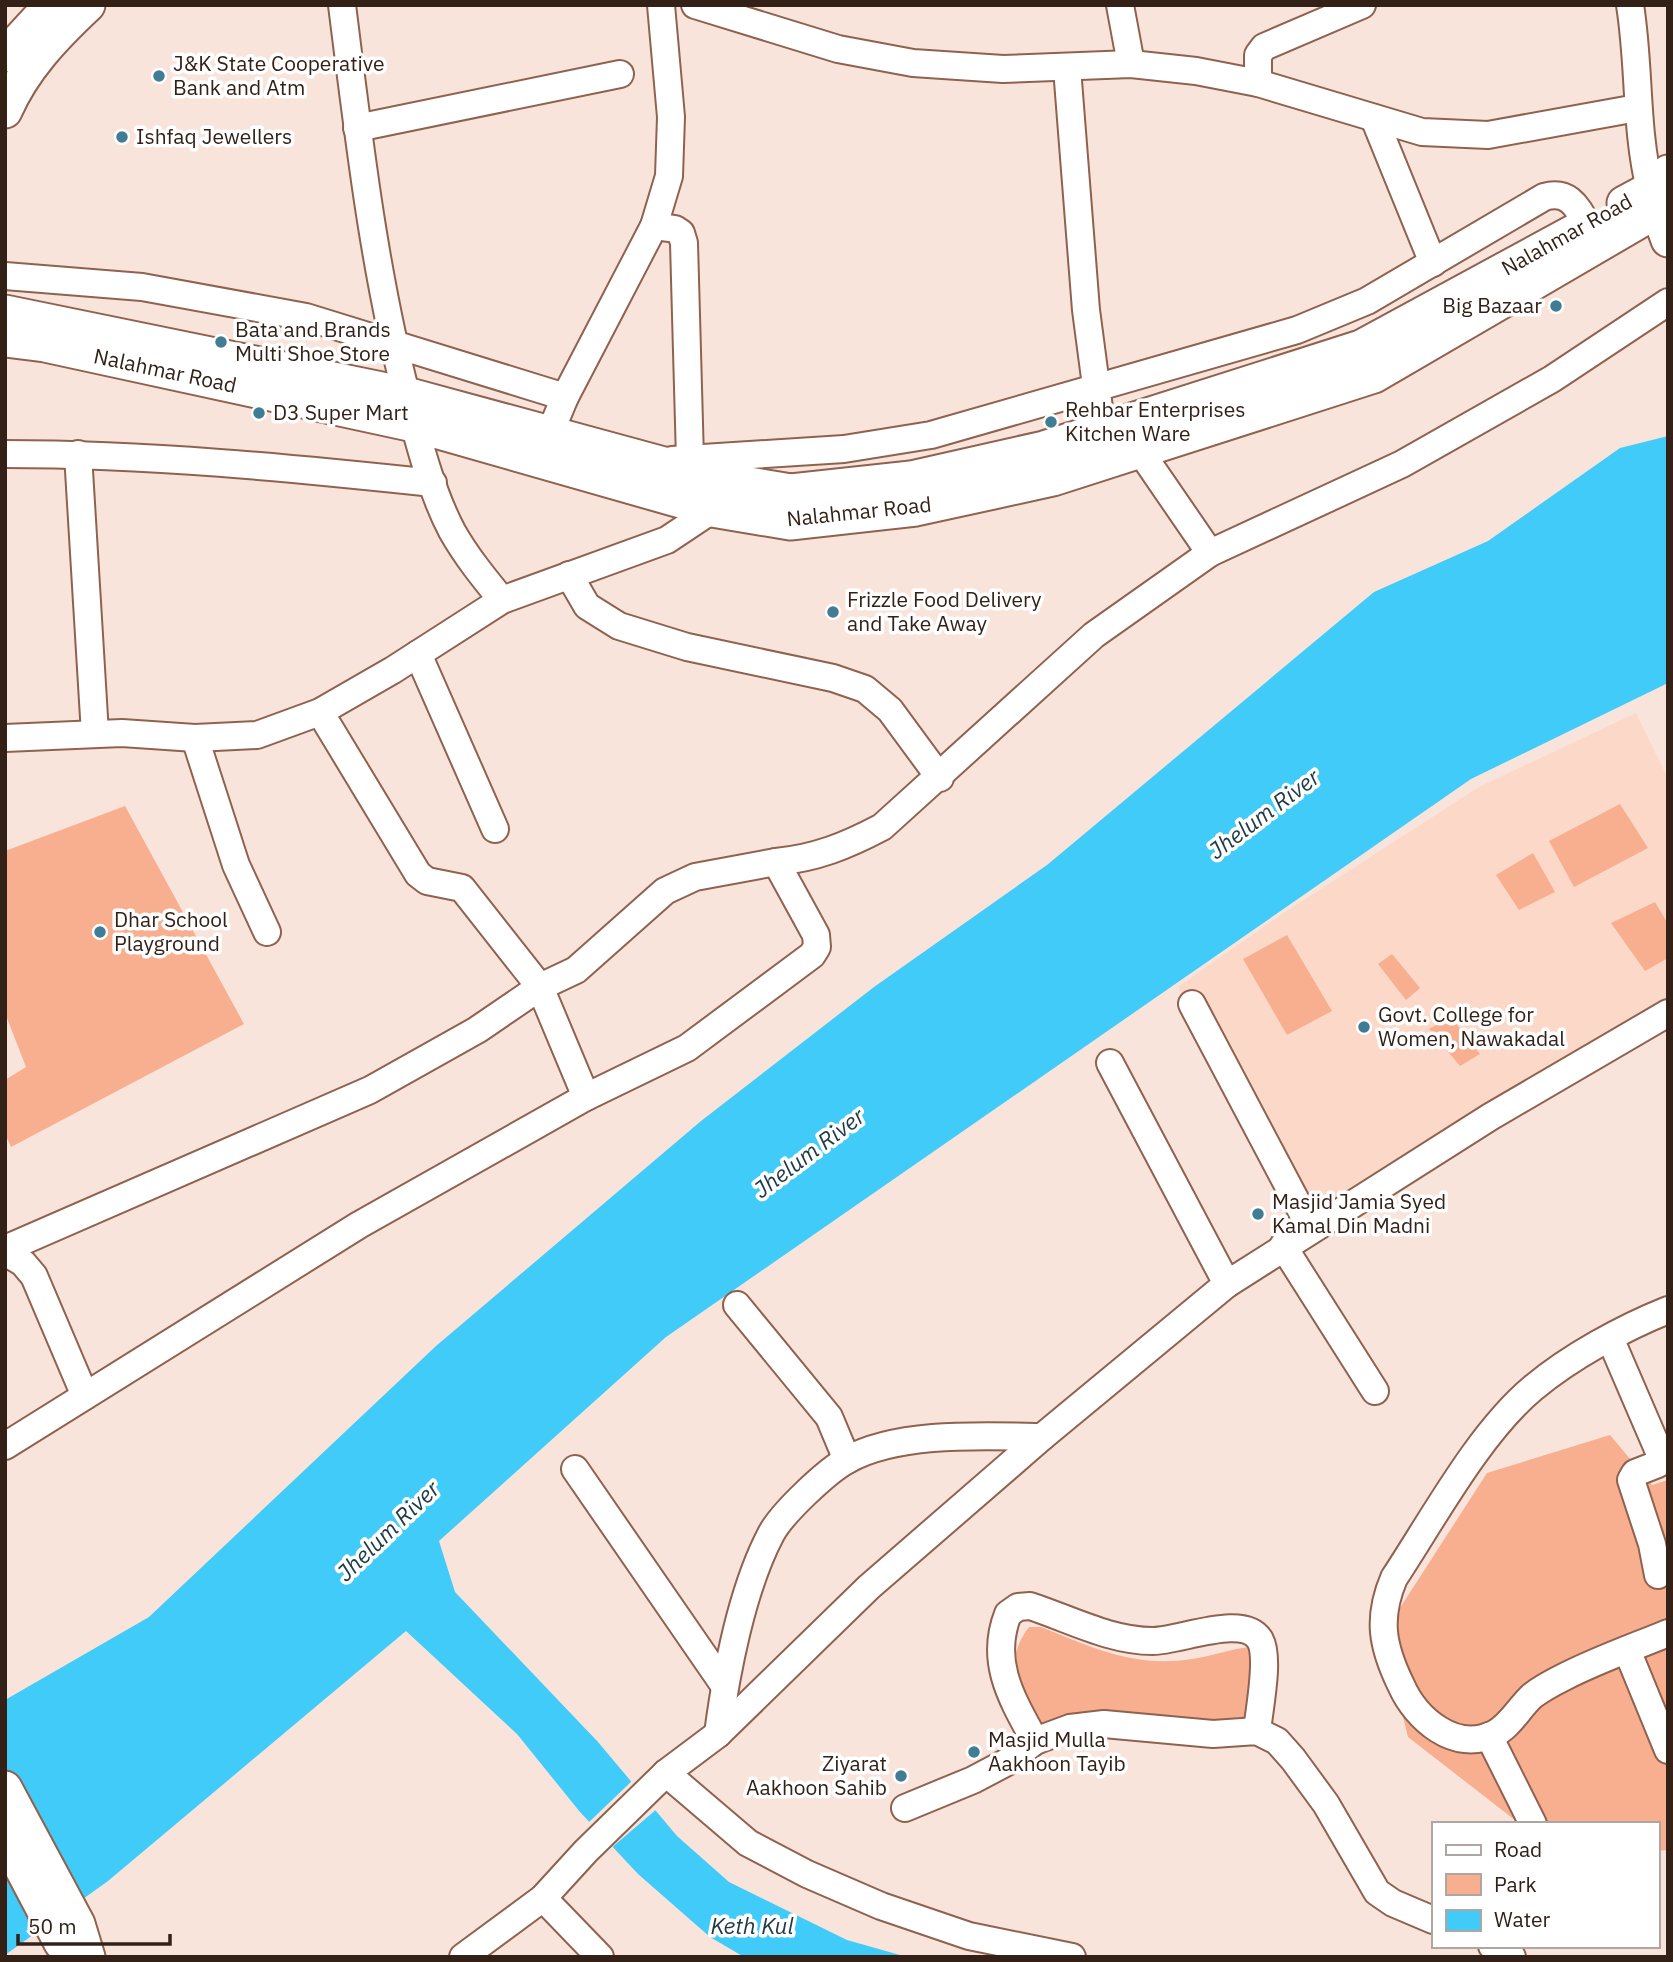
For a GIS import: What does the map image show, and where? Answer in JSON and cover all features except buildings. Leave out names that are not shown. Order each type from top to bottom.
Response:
[{"type":"main road","points":[[5,55],[51,5]]},
{"type":"main road","points":[[5,111],[26,70],[88,5]]},
{"type":"main road","name":"Nalahmar Road","points":[[5,340],[550,433],[656,461],[716,494],[791,491],[911,478],[1044,448],[1361,347],[1587,224],[1662,203]]},
{"type":"main road","name":"Nalahmar Road","points":[[5,312],[410,409],[716,494],[790,523],[916,509],[1052,479],[1374,376],[1662,203]]},
{"type":"main road","points":[[5,1788],[67,1940]]},
{"type":"main road","points":[[5,1837],[67,1940],[89,1957]]},
{"type":"street","points":[[342,5],[357,128],[391,342],[433,483],[451,530],[475,567],[502,600]]},
{"type":"street","points":[[550,433],[565,397],[654,226],[669,176],[671,117],[660,5]]},
{"type":"street","points":[[695,5],[770,15],[838,49],[913,63],[1003,69],[1131,64],[1196,71],[1258,83],[1422,132],[1488,135],[1637,108]]},
{"type":"street","points":[[1120,5],[1131,64]]},
{"type":"street","points":[[1258,83],[1258,55],[1264,47],[1362,5]]},
{"type":"street","points":[[1630,5],[1638,50],[1637,108],[1641,151],[1662,203]]},
{"type":"street","points":[[1067,68],[1086,310],[1103,429],[1105,462]]},
{"type":"street","points":[[357,128],[620,74]]},
{"type":"street","points":[[1374,118],[1433,263]]},
{"type":"street","points":[[656,461],[844,449],[931,435],[1297,330],[1367,301],[1554,194],[1564,195],[1573,201],[1587,224]]},
{"type":"street","points":[[654,226],[675,229],[681,233],[684,243],[690,459]]},
{"type":"street","points":[[5,276],[142,287],[306,317],[565,397]]},
{"type":"street","points":[[5,1250],[370,1090],[477,1030],[540,987],[576,970],[665,891],[695,877],[776,862],[810,859],[840,849],[882,827],[940,778],[1094,635],[1210,553],[1402,464],[1552,379],[1668,302]]},
{"type":"street","points":[[1140,451],[1210,553]]},
{"type":"street","points":[[5,454],[78,454],[326,471],[433,483]]},
{"type":"street","points":[[78,454],[95,734]]},
{"type":"street","points":[[5,738],[95,734],[195,738],[257,735],[320,712],[502,600],[667,540],[716,494]]},
{"type":"street","points":[[569,575],[587,606],[619,626],[687,647],[833,678],[865,689],[890,710],[940,778]]},
{"type":"street","points":[[418,653],[495,829]]},
{"type":"street","points":[[320,712],[418,874],[426,881],[462,888],[540,987],[586,1097]]},
{"type":"street","points":[[195,738],[236,865],[267,932]]},
{"type":"street","points":[[5,1446],[359,1225],[586,1097],[687,1048],[812,955],[817,947],[816,935],[776,862]]},
{"type":"street","points":[[1192,1004],[1311,1229]]},
{"type":"street","points":[[463,1957],[543,1898],[586,1851],[659,1781],[718,1734],[869,1587],[1042,1437],[1227,1284],[1490,1117],[1668,1013]]},
{"type":"street","points":[[1110,1063],[1227,1284]]},
{"type":"street","points":[[1283,1246],[1375,1391]]},
{"type":"street","points":[[5,1250],[23,1263],[34,1276],[85,1396]]},
{"type":"street","points":[[737,1304],[823,1408],[840,1437],[847,1460]]},
{"type":"street","points":[[1668,1310],[1610,1338],[1533,1388],[1489,1435],[1394,1578],[1384,1602],[1382,1629],[1393,1669],[1407,1699],[1427,1723],[1453,1737],[1477,1739],[1496,1733],[1533,1695],[1565,1676],[1668,1633]]},
{"type":"street","points":[[1610,1338],[1660,1454],[1658,1464],[1635,1473],[1631,1480],[1644,1514],[1658,1575]]},
{"type":"street","points":[[718,1734],[724,1685],[754,1574],[772,1531],[808,1493],[847,1460],[895,1444],[961,1435],[1042,1437]]},
{"type":"street","points":[[575,1469],[724,1685]]},
{"type":"street","points":[[1035,1741],[1008,1692],[999,1647],[1008,1614],[1018,1607],[1030,1606],[1125,1639],[1154,1641],[1237,1627],[1252,1631],[1261,1641],[1263,1655],[1257,1731]]},
{"type":"street","points":[[1627,1650],[1668,1750]]},
{"type":"street","points":[[905,1808],[973,1780],[1009,1761],[1035,1741],[1070,1728],[1104,1724],[1213,1734],[1257,1731],[1277,1741],[1293,1759],[1326,1804],[1377,1892],[1393,1903],[1432,1920]]},
{"type":"street","points":[[1489,1736],[1532,1822]]},
{"type":"street","points":[[659,1781],[748,1843],[807,1874],[881,1906],[969,1936],[1072,1957]]},
{"type":"street","points":[[543,1898],[600,1957]]},
{"type":"street","points":[[1496,1948],[1512,1957]]},
{"type":"shaded area","points":[[1636,713],[1668,779],[1668,1003],[1312,1222],[1178,987],[1279,916],[1479,787]]},
{"type":"green space","points":[[1620,804],[1648,848],[1574,887],[1549,841]]},
{"type":"green space","name":"Dhar School Playground","points":[[125,806],[244,1024],[11,1147],[5,1134],[5,1080],[26,1067],[5,1013],[5,851]]},
{"type":"green space","points":[[1533,853],[1555,892],[1519,910],[1496,875]]},
{"type":"green space","points":[[1655,902],[1668,924],[1668,958],[1645,971],[1611,923]]},
{"type":"green space","points":[[1287,935],[1332,1011],[1287,1035],[1243,959]]},
{"type":"green space","points":[[1392,954],[1420,988],[1406,1000],[1378,964]]},
{"type":"green space","points":[[1451,1017],[1480,1054],[1460,1066],[1429,1029]]},
{"type":"green space","points":[[1610,1435],[1652,1485],[1668,1480],[1668,1850],[1659,1851],[1659,1822],[1517,1822],[1408,1737],[1396,1689],[1396,1614],[1487,1473]]},
{"type":"green space","points":[[1029,1627],[1041,1627],[1115,1654],[1151,1661],[1192,1659],[1250,1647],[1255,1656],[1254,1728],[1035,1735],[1019,1694],[1014,1668],[1020,1641]]},
{"type":"water","points":[[1668,436],[1668,683],[1471,779],[666,1337],[439,1541],[455,1592],[598,1742],[677,1836],[729,1882],[847,1940],[907,1957],[744,1957],[710,1937],[638,1874],[580,1812],[517,1734],[406,1631],[108,1881],[5,1955],[5,1700],[149,1617],[436,1346],[701,1121],[874,987],[1047,865],[1374,592],[1488,541],[1620,448]]},
{"type":"pier","points":[[634,1779],[658,1808],[610,1849],[587,1824]]},
{"type":"place","name":"J&K State Cooperative Bank and Atm","points":[[159,76]]},
{"type":"place","name":"Ishfaq Jewellers","points":[[122,137]]},
{"type":"place","name":"Big Bazaar","points":[[1556,306]]},
{"type":"place","name":"Bata and Brands Multi Shoe Store","points":[[221,342]]},
{"type":"place","name":"D3 Super Mart","points":[[259,413]]},
{"type":"place","name":"Rehbar Enterprises Kitchen Ware","points":[[1051,422]]},
{"type":"place","name":"Frizzle Food Delivery and Take Away","points":[[833,612]]},
{"type":"place","name":"Dhar School Playground","points":[[100,932]]},
{"type":"place","name":"Govt. College for Women, Nawakadal","points":[[1364,1027]]},
{"type":"place","name":"Masjid Jamia Syed Kamal Din Madni","points":[[1258,1214]]},
{"type":"place","name":"Masjid Mulla Aakhoon Tayib","points":[[974,1752]]},
{"type":"place","name":"Ziyarat Aakhoon Sahib","points":[[901,1776]]},
{"type":"water label","name":"Jhelum River","points":[[1264,814]]},
{"type":"water label","name":"Jhelum River","points":[[809,1153]]},
{"type":"water label","name":"Jhelum River","points":[[388,1531]]},
{"type":"water label","name":"Keth Kul","points":[[752,1926]]}]
